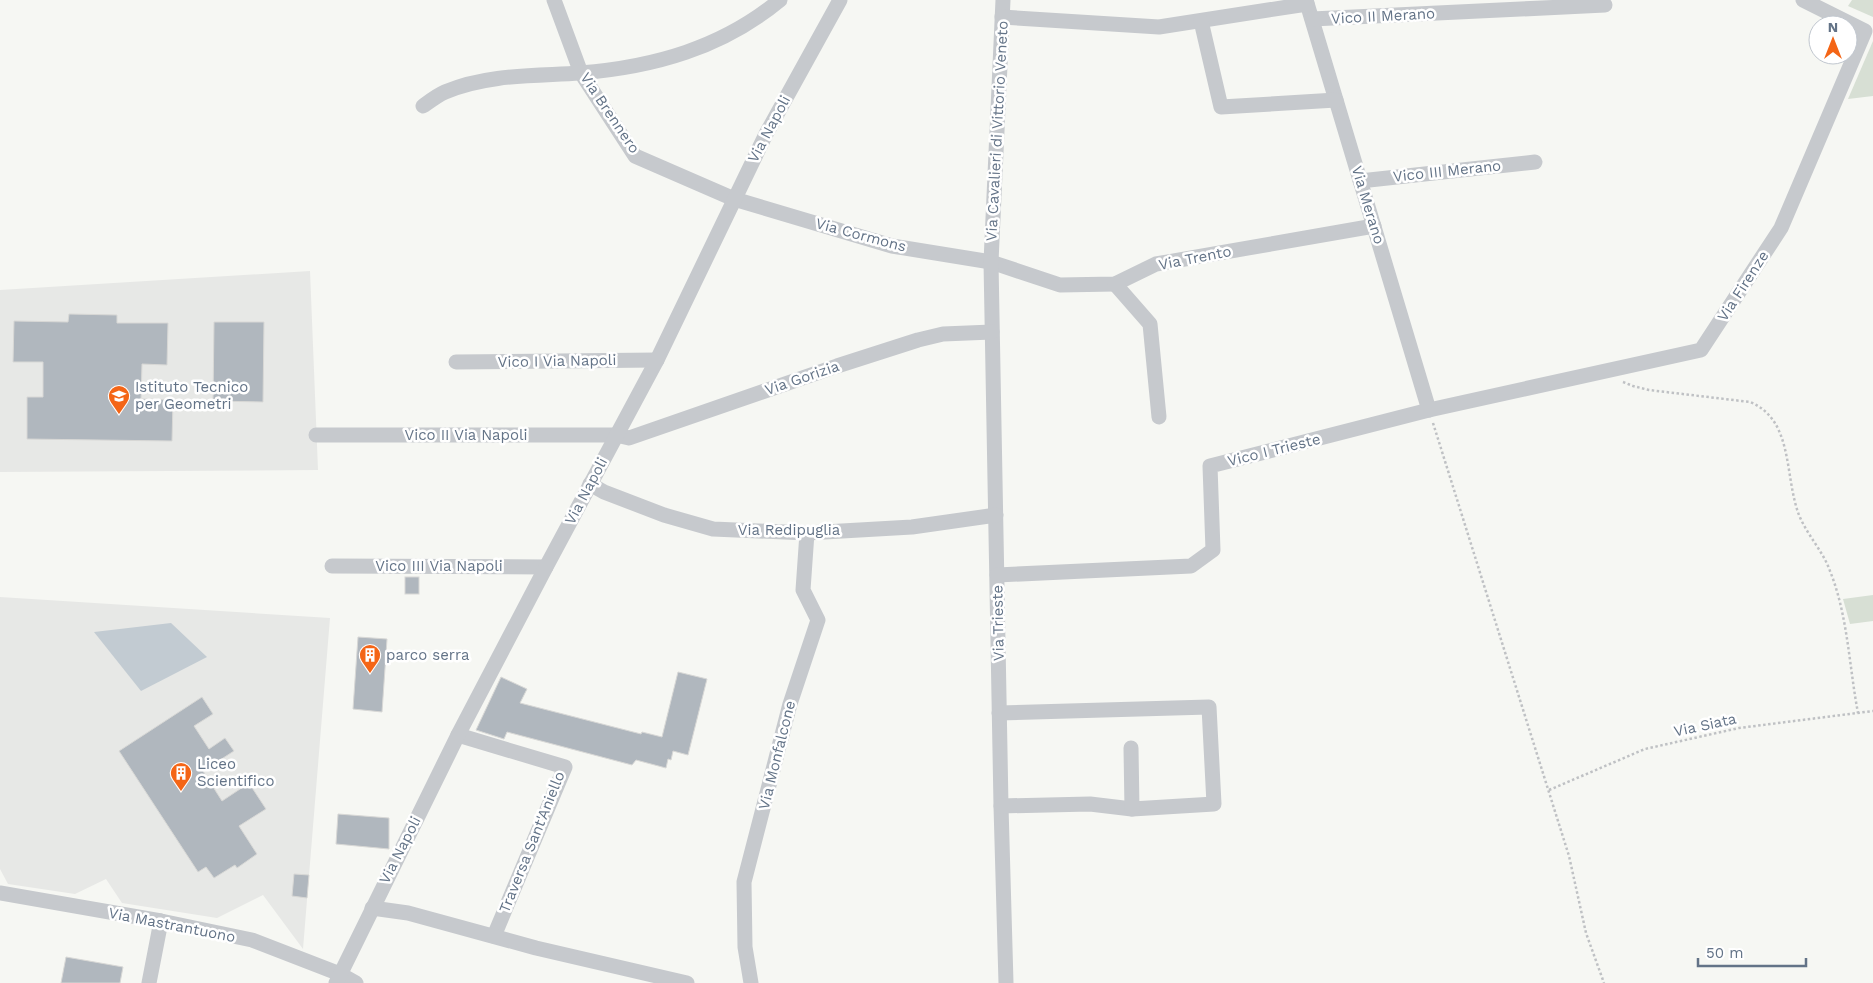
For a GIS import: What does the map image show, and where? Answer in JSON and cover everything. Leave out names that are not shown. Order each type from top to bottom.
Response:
[{"type":"street","name":"Via Brennero","points":[[554,0],[581,73],[635,156],[734,199]]},
{"type":"street","points":[[423,106],[445,92],[471,84],[517,76],[581,73],[643,65],[684,54],[723,37],[763,14],[780,0]]},
{"type":"street","name":"Via Napoli","points":[[338,979],[458,735],[616,434],[657,360],[766,134],[840,0]]},
{"type":"street","name":"Via Cavalieri di Vittorio Veneto","points":[[991,262],[1003,0]]},
{"type":"street","name":"Via Firenze","points":[[1430,410],[1700,350],[1781,228],[1866,31],[1803,0]]},
{"type":"street","points":[[1002,17],[1159,27],[1306,2]]},
{"type":"street","name":"Via Merano","points":[[1306,2],[1430,410]]},
{"type":"street","name":"Vico II Merano","points":[[1312,19],[1605,6]]},
{"type":"street","points":[[1201,21],[1221,107],[1336,100]]},
{"type":"street","name":"Vico III Merano","points":[[1360,181],[1535,162]]},
{"type":"street","name":"Via Cormons","points":[[734,199],[892,246],[991,262]]},
{"type":"street","name":"Via Trento","points":[[991,262],[1060,285],[1115,284],[1156,264],[1374,226]]},
{"type":"street","name":"Via Trieste","points":[[991,262],[1006,983]]},
{"type":"street","points":[[1115,284],[1150,324],[1159,416]]},
{"type":"street","name":"Via Gorizia","points":[[616,434],[629,438],[918,340],[943,334],[992,332]]},
{"type":"street","name":"Vico I Via Napoli","points":[[456,362],[657,360]]},
{"type":"street","name":"Vico I Trieste","points":[[997,575],[1191,566],[1213,550],[1210,466],[1430,410]]},
{"type":"street","name":"Vico II Via Napoli","points":[[316,436],[616,434]]},
{"type":"street","name":"Via Redipuglia","points":[[590,484],[604,492],[664,515],[713,529],[807,533],[912,527],[996,515]]},
{"type":"street","name":"Via Monfalcone","points":[[751,983],[745,947],[744,882],[790,704],[818,620],[803,590],[807,533]]},
{"type":"street","name":"Vico III Via Napoli","points":[[332,566],[546,567]]},
{"type":"street","points":[[999,713],[1209,707],[1214,804],[1132,809],[1090,804],[1001,806]]},
{"type":"street","name":"Traversa Sant'Aniello","points":[[458,735],[565,766],[494,936]]},
{"type":"street","points":[[1131,748],[1132,809]]},
{"type":"street","name":"Via Mastrantuono","points":[[0,893],[161,921],[252,940],[338,979],[356,983]]},
{"type":"street","points":[[372,908],[408,912],[536,948],[687,983]]},
{"type":"street","points":[[149,983],[161,921]]},
{"type":"path","points":[[1608,371],[1614,377],[1633,386],[1649,390],[1750,402],[1762,407],[1770,414],[1777,425],[1782,439],[1799,514],[1823,554],[1831,573],[1849,652],[1858,713]]},
{"type":"path","points":[[1430,410],[1549,790],[1569,856],[1586,933],[1604,983]]},
{"type":"path","name":"Via Siata","points":[[1549,790],[1645,749],[1739,728],[1873,712]]},
{"type":"shaded area","points":[[1852,0],[1873,0],[1873,17],[1848,6]]},
{"type":"shaded area","points":[[1873,41],[1873,96],[1848,99]]},
{"type":"shaded area","points":[[310,271],[318,470],[0,472],[0,290]]},
{"type":"shaded area","points":[[1873,595],[1873,621],[1850,624],[1843,599]]},
{"type":"shaded area","points":[[0,597],[330,618],[303,949],[263,895],[217,918],[122,903],[106,879],[75,894],[8,884],[0,869]]},
{"type":"shaded area","points":[[171,623],[207,657],[141,691],[94,632]]},
{"type":"building","points":[[69,314],[117,315],[117,323],[168,323],[167,365],[142,364],[141,399],[173,400],[172,441],[27,439],[27,397],[43,397],[43,362],[13,362],[14,321],[68,322]]},
{"type":"building","points":[[214,322],[264,322],[263,402],[213,401]]},
{"type":"building","points":[[405,577],[419,577],[419,594],[405,594]]},
{"type":"building","name":"parco serra","points":[[358,637],[387,639],[382,712],[353,709]]},
{"type":"building","points":[[678,672],[707,679],[688,755],[673,751],[671,760],[668,759],[666,768],[636,760],[632,765],[507,732],[504,739],[476,730],[501,677],[527,689],[520,703],[641,734],[642,732],[662,737]]},
{"type":"building","name":"Liceo Scientifico","points":[[202,697],[213,714],[194,726],[209,749],[225,738],[234,751],[203,771],[222,801],[249,783],[266,809],[239,826],[257,854],[237,868],[235,865],[214,878],[206,867],[198,872],[119,751]]},
{"type":"building","points":[[338,814],[389,818],[389,849],[336,844]]},
{"type":"building","points":[[294,874],[309,875],[307,898],[292,896]]},
{"type":"building","points":[[66,957],[123,967],[120,983],[61,983]]},
{"type":"place","name":"Istituto Tecnico per Geometri","points":[[119,415]]},
{"type":"place","name":"parco serra","points":[[370,674]]},
{"type":"place","name":"Liceo Scientifico","points":[[181,792]]}]
